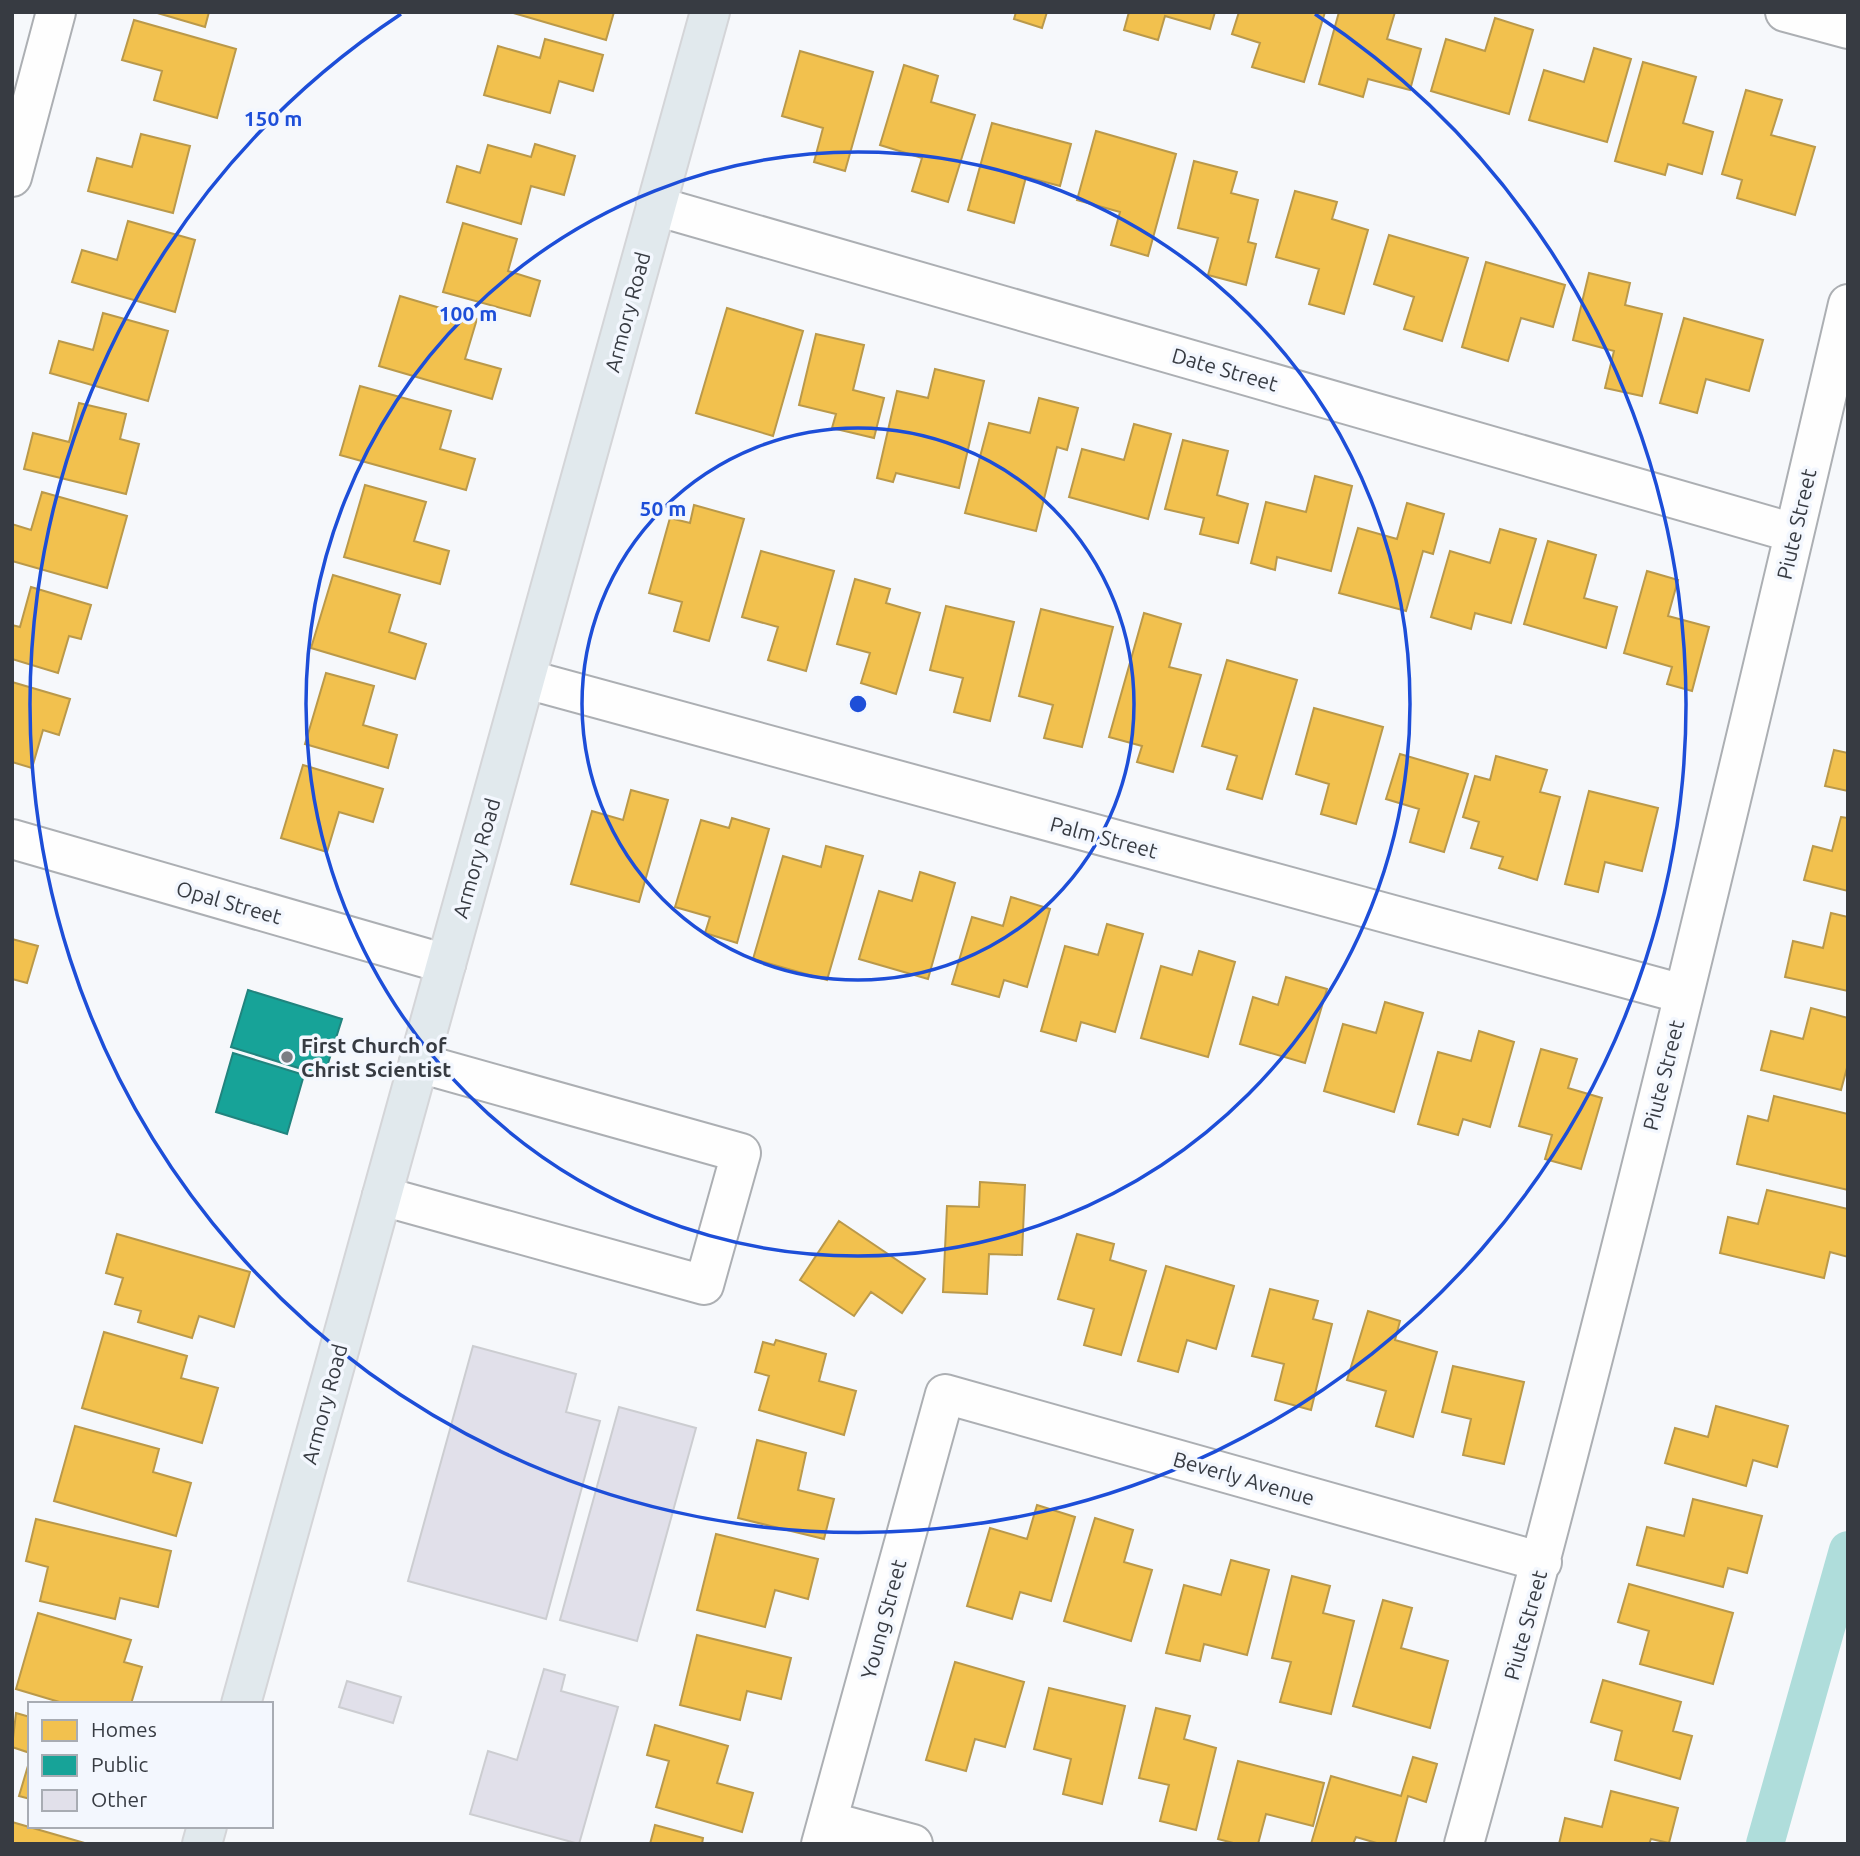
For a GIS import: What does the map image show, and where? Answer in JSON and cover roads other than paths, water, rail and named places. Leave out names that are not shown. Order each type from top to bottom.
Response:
[{"type":"main road","name":"Armory Road","points":[[242,1702],[710,12]]},
{"type":"street","points":[[12,177],[56,12]]},
{"type":"street","points":[[1785,12],[1848,29]]},
{"type":"street","name":"Date Street","points":[[656,206],[1794,533]]},
{"type":"street","name":"Piute Street","points":[[1464,1844],[1542,1562],[1683,994],[1848,304]]},
{"type":"street","name":"Palm Street","points":[[526,679],[1683,994]]},
{"type":"street","name":"Opal Street","points":[[12,839],[446,964]]},
{"type":"street","points":[[382,1196],[704,1285],[738,1167],[741,1153],[419,1063]]},
{"type":"street","name":"Beverly Avenue","points":[[945,1394],[1542,1562]]},
{"type":"street","name":"Young Street","points":[[825,1832],[945,1394]]},
{"type":"street","points":[[825,1832],[913,1844]]},
{"type":"waterway","points":[[1765,1844],[1848,1550]]},
{"type":"place","name":"First Church of Christ Scientist","points":[[287,1057]]}]
